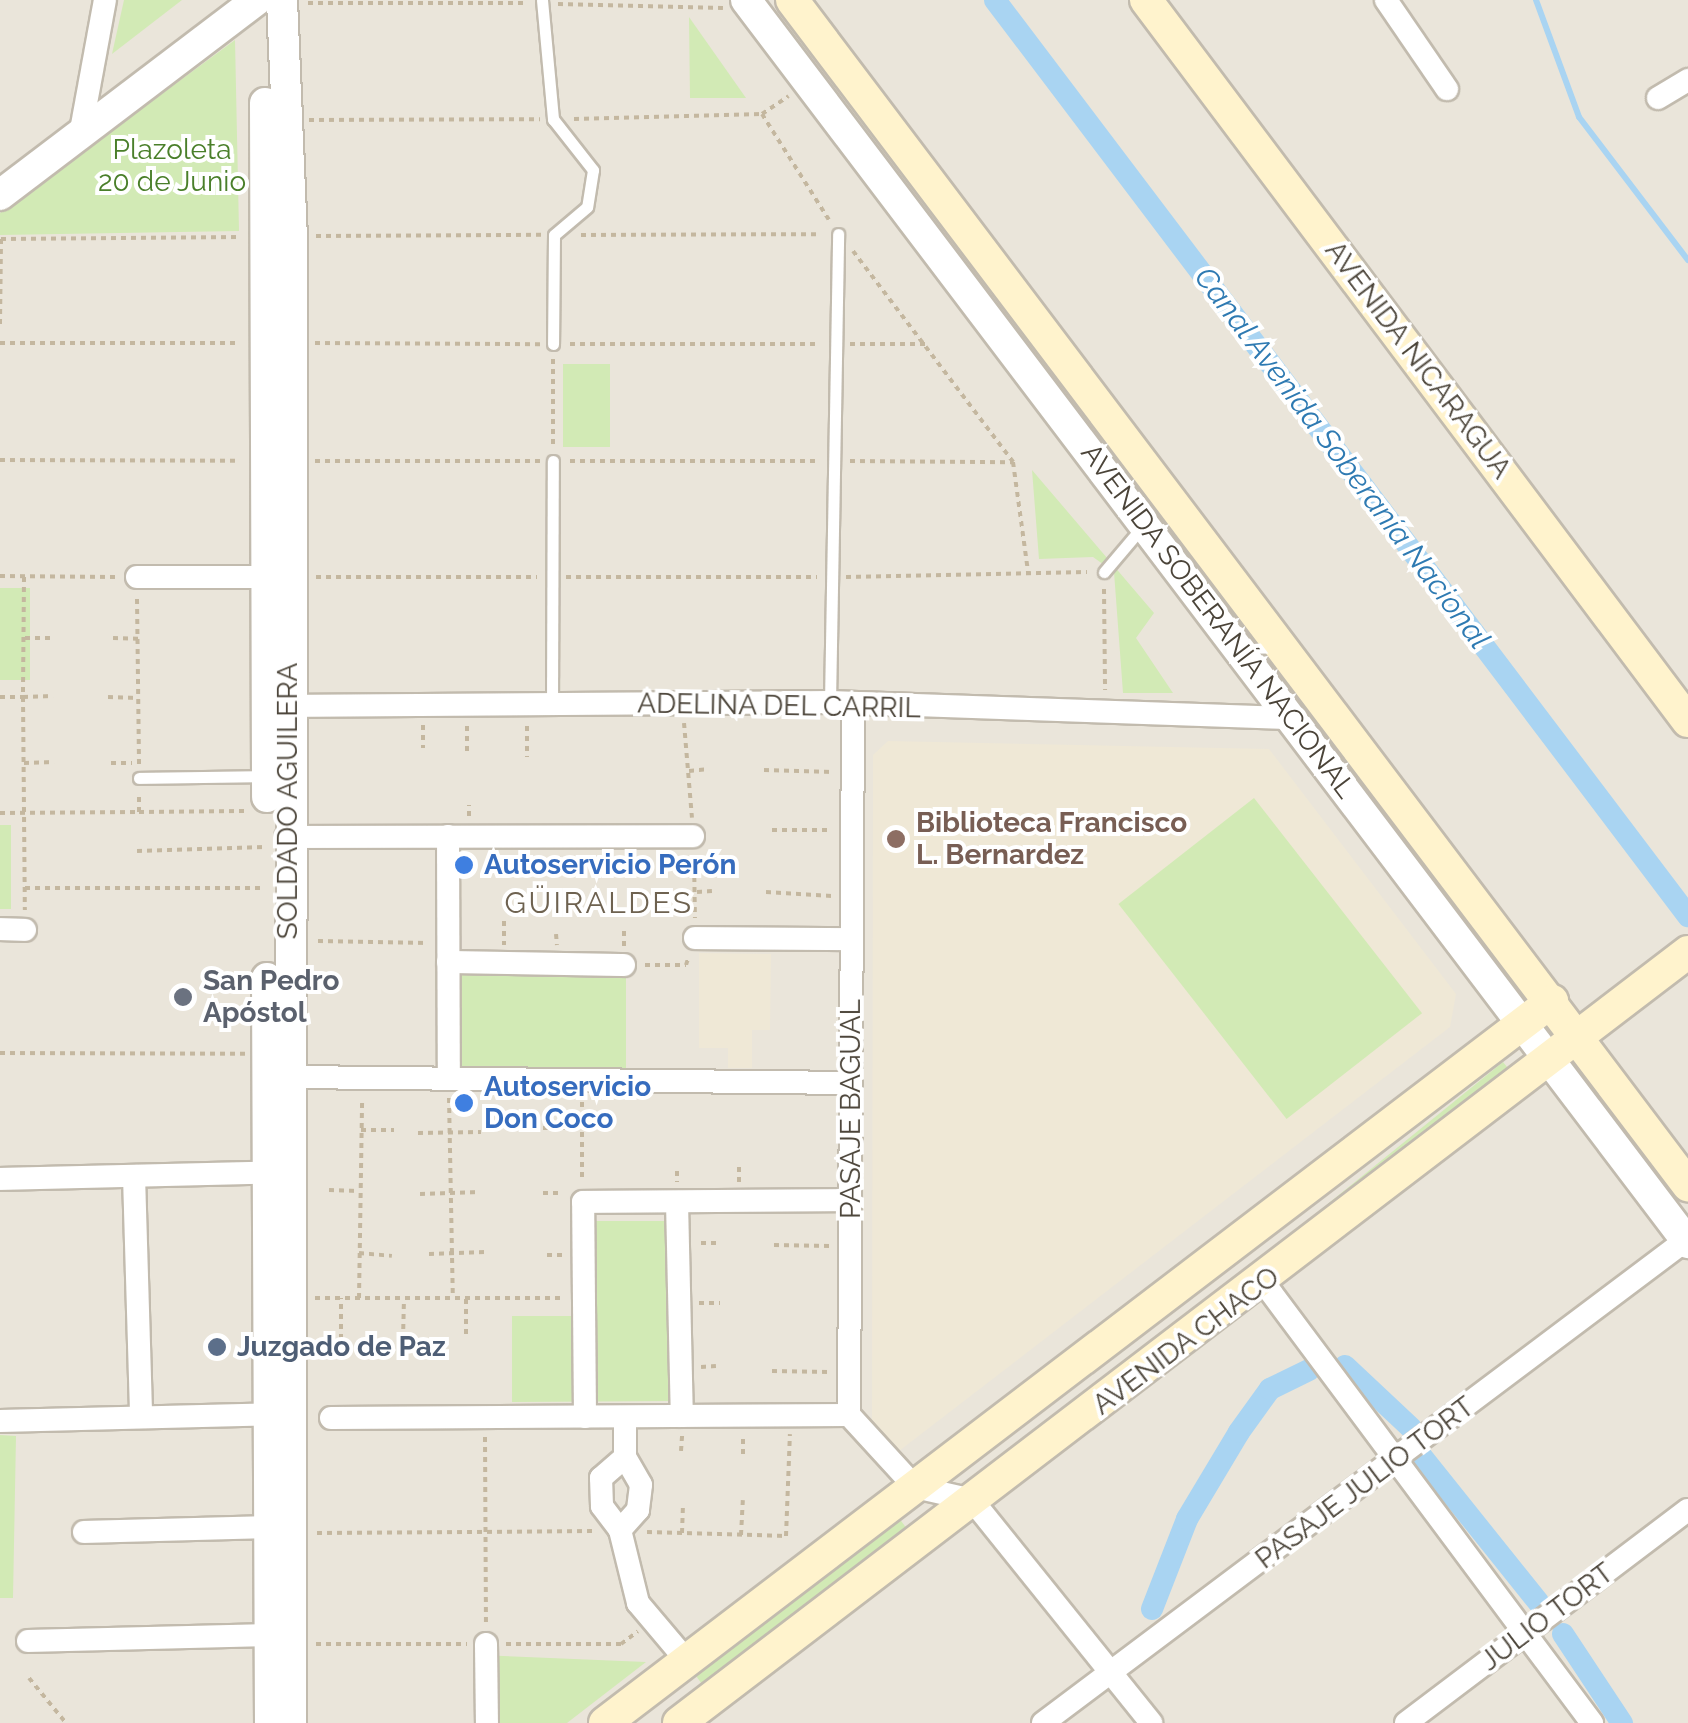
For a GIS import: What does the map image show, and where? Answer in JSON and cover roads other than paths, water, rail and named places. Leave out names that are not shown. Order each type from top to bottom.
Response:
[{"type":"main road","name":"AVENIDA SOBERANÍA NACIONAL","points":[[792,0],[1688,1185]]},
{"type":"main road","name":"AVENIDA NICARAGUA","points":[[1146,0],[1688,720]]},
{"type":"main road","name":"AVENIDA CHACO","points":[[684,1722],[1548,1066],[1688,952]]},
{"type":"main road","name":"AVENIDA CHACO","points":[[605,1723],[1552,1002]]},
{"type":"street","points":[[80,136],[105,0]]},
{"type":"street","points":[[1386,0],[1447,89]]},
{"type":"street","points":[[0,196],[273,1]]},
{"type":"street","name":"SOLDADO AGUILERA","points":[[273,1],[279,343],[277,842],[290,1077],[278,1172],[281,1530],[291,1723]]},
{"type":"street","name":"AVENIDA SOBERANÍA NACIONAL","points":[[750,4],[1524,1024],[1548,1066],[1687,1242]]},
{"type":"street","points":[[1658,98],[1688,80]]},
{"type":"street","points":[[137,577],[278,577]]},
{"type":"street","name":"ADELINA DEL CARRIL","points":[[278,706],[842,704],[1292,718]]},
{"type":"street","name":"PASAJE BAGUAL","points":[[842,704],[852,772],[849,1415]]},
{"type":"street","name":"SOLDADO AGUILERA","points":[[278,706],[267,776],[267,810],[277,842],[267,888],[280,928],[268,1054],[290,1298],[280,1414]]},
{"type":"street","points":[[448,836],[449,1075]]},
{"type":"street","points":[[277,842],[448,836],[693,836]]},
{"type":"street","points":[[0,929],[25,930]]},
{"type":"street","points":[[695,938],[852,939]]},
{"type":"street","points":[[448,953],[624,965]]},
{"type":"street","points":[[290,1077],[449,1075],[851,1084]]},
{"type":"street","points":[[0,1178],[278,1172]]},
{"type":"street","points":[[134,1176],[141,1417]]},
{"type":"street","points":[[585,1417],[582,1202],[850,1200]]},
{"type":"street","points":[[677,1202],[682,1416]]},
{"type":"street","name":"PASAJE JULIO TORT","points":[[1043,1723],[1108,1668],[1687,1242]]},
{"type":"street","points":[[1264,1283],[1401,1456],[1592,1723]]},
{"type":"street","points":[[0,1421],[280,1414]]},
{"type":"street","points":[[332,1418],[849,1415],[915,1488],[972,1500],[1151,1723]]},
{"type":"street","points":[[620,1530],[638,1510],[641,1484],[625,1457],[625,1416]]},
{"type":"street","points":[[625,1457],[601,1478],[602,1506],[620,1530],[638,1603],[687,1660]]},
{"type":"street","name":"JULIO TORT","points":[[1406,1723],[1688,1510]]},
{"type":"street","points":[[84,1532],[281,1530]]},
{"type":"street","name":"SOLDADO AGUILERA","points":[[270,1723],[269,1635],[281,1530]]},
{"type":"street","points":[[28,1641],[269,1635]]},
{"type":"street","points":[[486,1644],[487,1723]]},
{"type":"street","points":[[658,1683],[684,1722]]},
{"type":"lane","points":[[542,2],[554,119],[593,170],[586,208],[554,235],[553,344]]},
{"type":"lane","points":[[838,234],[832,578],[842,704]]},
{"type":"lane","points":[[552,704],[553,461]]},
{"type":"lane","points":[[1104,572],[1144,524]]},
{"type":"lane","points":[[139,778],[267,776]]},
{"type":"waterway","name":"Canal Avenida Soberanía Nacional","points":[[995,0],[1688,916]]},
{"type":"waterway","points":[[1536,0],[1579,117],[1688,260]]},
{"type":"waterway","points":[[1345,1366],[1411,1428]]},
{"type":"waterway","points":[[1152,1609],[1187,1519],[1239,1432],[1270,1389],[1309,1370]]},
{"type":"waterway","points":[[1422,1457],[1538,1602]]},
{"type":"waterway","points":[[1563,1634],[1622,1723]]},
{"type":"place","name":"Biblioteca Francisco L. Bernardez","points":[[896,839]]},
{"type":"place","name":"Autoservicio Perón","points":[[464,865]]},
{"type":"place","name":"San Pedro Apóstol","points":[[183,997]]},
{"type":"place","name":"Autoservicio Don Coco","points":[[464,1103]]},
{"type":"place","name":"Juzgado de Paz","points":[[217,1347]]},
{"type":"district","name":"GÜIRALDES","points":[[599,903]]},
{"type":"park label","name":"Plazoleta 20 de Junio","points":[[172,166]]}]
